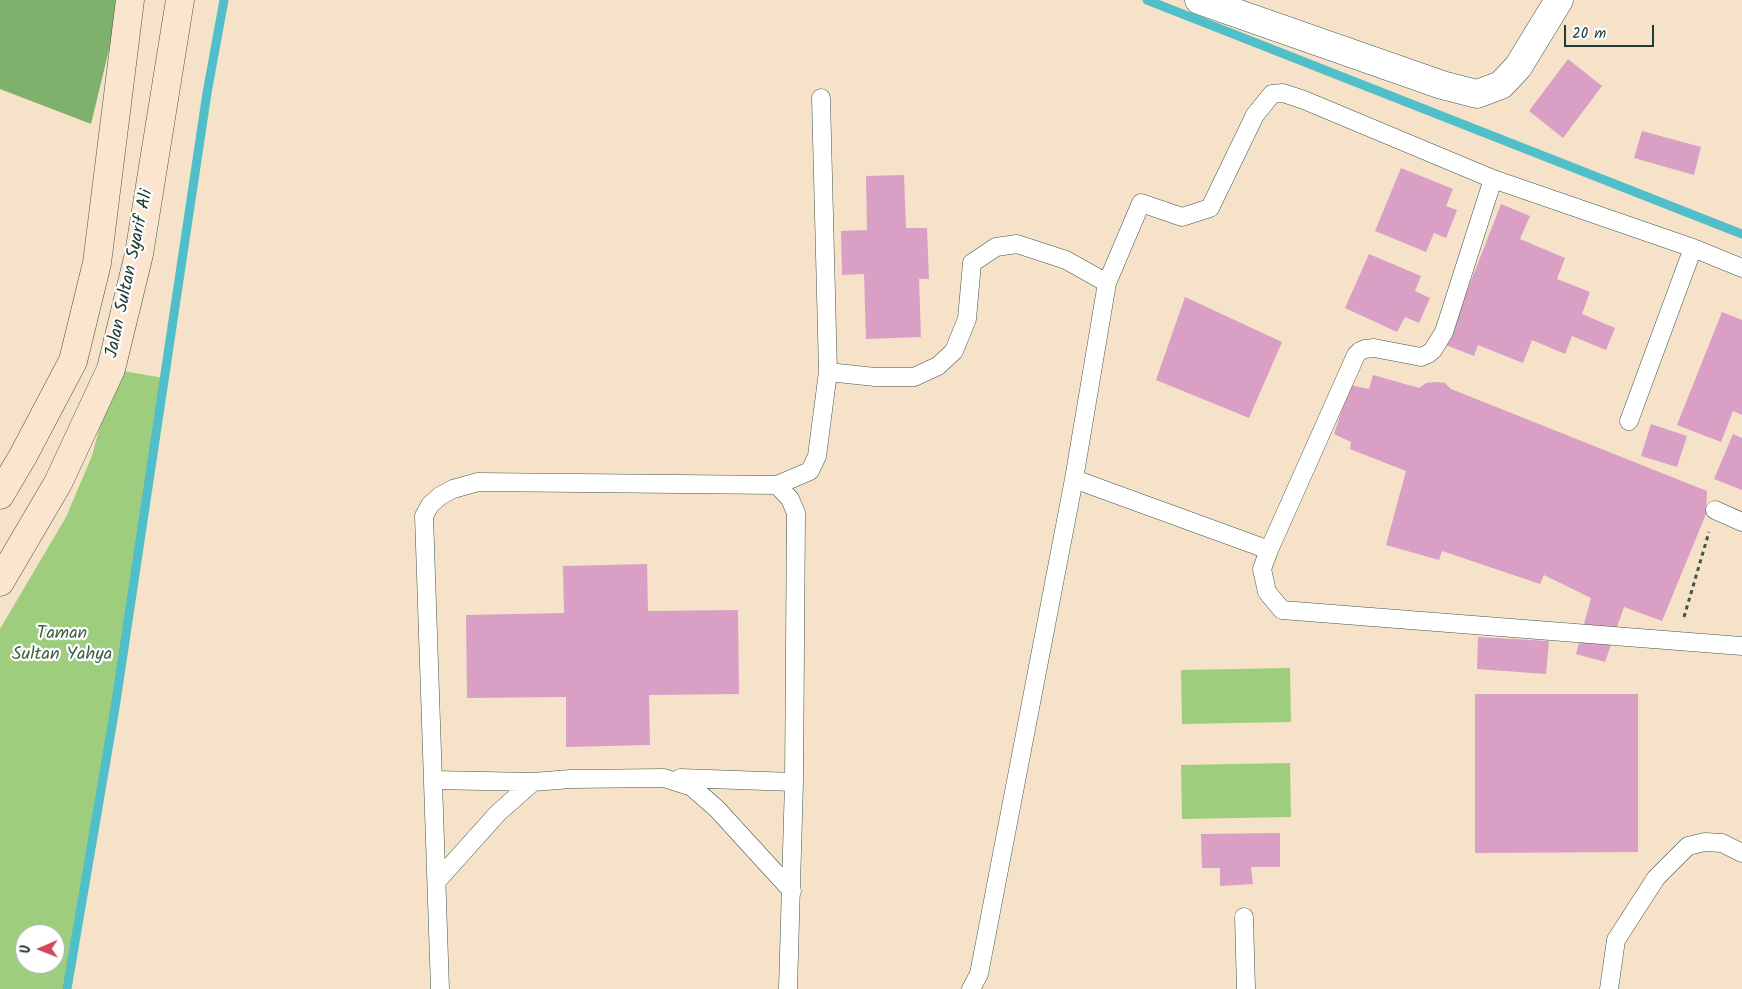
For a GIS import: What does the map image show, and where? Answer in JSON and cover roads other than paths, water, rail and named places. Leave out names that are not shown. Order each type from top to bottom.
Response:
[{"type":"street","name":"Jalan Sultan Syarif Ali","points":[[0,496],[72,361],[97,263],[130,0]]},
{"type":"street","name":"Jalan Sultan Syarif Ali","points":[[0,582],[58,484],[111,369],[139,254],[180,0]]},
{"type":"street","points":[[1199,0],[1442,85],[1477,94],[1501,85],[1518,66],[1558,0]]},
{"type":"lane","points":[[977,984],[1074,479],[1108,283],[1140,203],[1182,217],[1210,208],[1255,115],[1272,94],[1283,93],[1493,178],[1693,248],[1742,268]]},
{"type":"lane","points":[[440,989],[424,516],[430,505],[440,496],[453,489],[478,482],[777,486],[810,471],[818,456],[828,372],[821,98]]},
{"type":"lane","points":[[1493,178],[1444,332],[1433,350],[1421,357],[1374,348],[1360,351],[1356,355],[1269,550],[1262,570],[1267,592],[1282,610],[1742,646]]},
{"type":"lane","points":[[828,372],[875,377],[914,376],[938,366],[954,351],[967,319],[972,264],[996,247],[1017,244],[1066,260],[1108,283]]},
{"type":"lane","points":[[1629,421],[1693,248]]},
{"type":"lane","points":[[1074,479],[1269,550]]},
{"type":"lane","points":[[777,486],[790,499],[796,513],[794,782],[788,989]]},
{"type":"lane","points":[[1716,510],[1742,522]]},
{"type":"lane","points":[[433,780],[533,782],[570,778],[664,778],[794,782]]},
{"type":"lane","points":[[664,778],[692,787],[717,809],[792,891]]},
{"type":"lane","points":[[437,881],[498,814],[533,782]]},
{"type":"lane","points":[[1609,989],[1616,940],[1656,878],[1688,846],[1705,842],[1722,843],[1742,853]]},
{"type":"lane","points":[[1244,917],[1246,989]]},
{"type":"waterway","points":[[67,989],[115,708],[207,93],[224,0]]},
{"type":"waterway","points":[[1147,0],[1742,234]]},
{"type":"park label","name":"Taman Sultan Yahya","points":[[62,645]]}]
